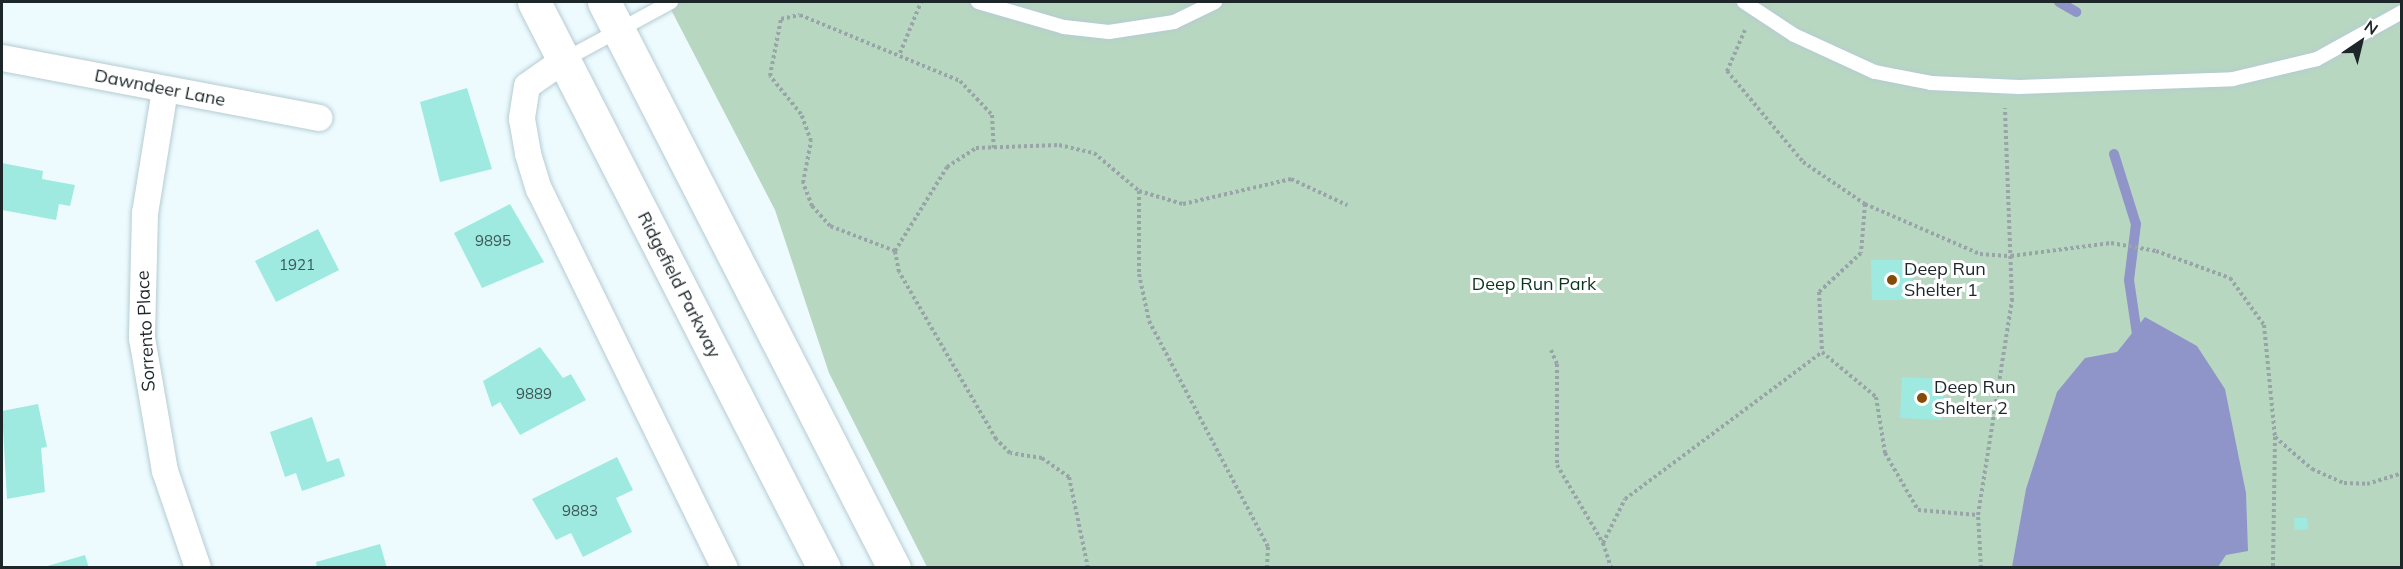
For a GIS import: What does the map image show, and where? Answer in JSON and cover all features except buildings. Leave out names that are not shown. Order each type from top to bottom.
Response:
[{"type":"main road","name":"Ridgefield Parkway","points":[[534,2],[824,567]]},
{"type":"main road","points":[[604,2],[894,567]]},
{"type":"street","name":"Dawndeer Lane","points":[[2,58],[319,118]]},
{"type":"street","points":[[564,60],[527,86],[522,119],[528,154],[539,189],[725,567]]},
{"type":"street","name":"Sorrento Place","points":[[165,90],[145,213],[142,338],[162,461],[198,567]]},
{"type":"lane","points":[[564,60],[620,33],[671,2]]},
{"type":"lane","points":[[978,2],[1064,27],[1109,32],[1174,22],[1215,2]]},
{"type":"lane","points":[[1749,5],[1841,61],[1875,72],[1931,83],[2005,87],[2233,79],[2316,59],[2402,12]]},
{"type":"path","points":[[900,53],[921,2]]},
{"type":"path","points":[[1749,5],[1727,71],[1803,162],[1865,204],[1980,254],[2011,256],[2111,243],[2156,251],[2230,278],[2249,297],[2264,326],[2276,438],[2273,567]]},
{"type":"path","points":[[895,250],[830,226],[812,206],[803,183],[811,141],[801,114],[770,76],[781,19],[800,15],[900,53],[960,81],[979,97],[992,115],[993,148]]},
{"type":"path","points":[[1981,567],[1978,515],[2012,301],[2005,87]]},
{"type":"path","points":[[1088,567],[1069,477],[1042,458],[1010,453],[996,439],[898,272],[895,250],[946,167],[976,148],[1059,145],[1094,153],[1139,191],[1183,204],[1291,179],[1347,204]]},
{"type":"path","points":[[1139,191],[1139,274],[1149,321],[1268,547],[1267,567]]},
{"type":"path","points":[[1865,204],[1861,253],[1819,292],[1822,352],[1876,397],[1885,453],[1918,510],[1978,515]]},
{"type":"path","points":[[1551,350],[1557,364],[1557,465],[1603,543],[1611,567]]},
{"type":"path","points":[[1603,543],[1625,499],[1822,352]]},
{"type":"path","points":[[2276,438],[2312,469],[2344,483],[2367,484],[2402,473]]},
{"type":"green space","name":"Deep Run Park","points":[[667,2],[2401,2],[2401,567],[927,567],[829,373],[775,210]]},
{"type":"water","points":[[2145,317],[2197,346],[2225,389],[2246,493],[2248,551],[2226,555],[2218,567],[2012,567],[2026,489],[2057,392],[2085,358],[2117,352]]},
{"type":"waterway","points":[[2059,2],[2076,12]]},
{"type":"waterway","points":[[2114,154],[2136,224],[2129,280],[2138,341]]},
{"type":"place","name":"Deep Run Shelter 1","points":[[1892,280]]},
{"type":"place","name":"Deep Run Shelter 2","points":[[1922,398]]}]
